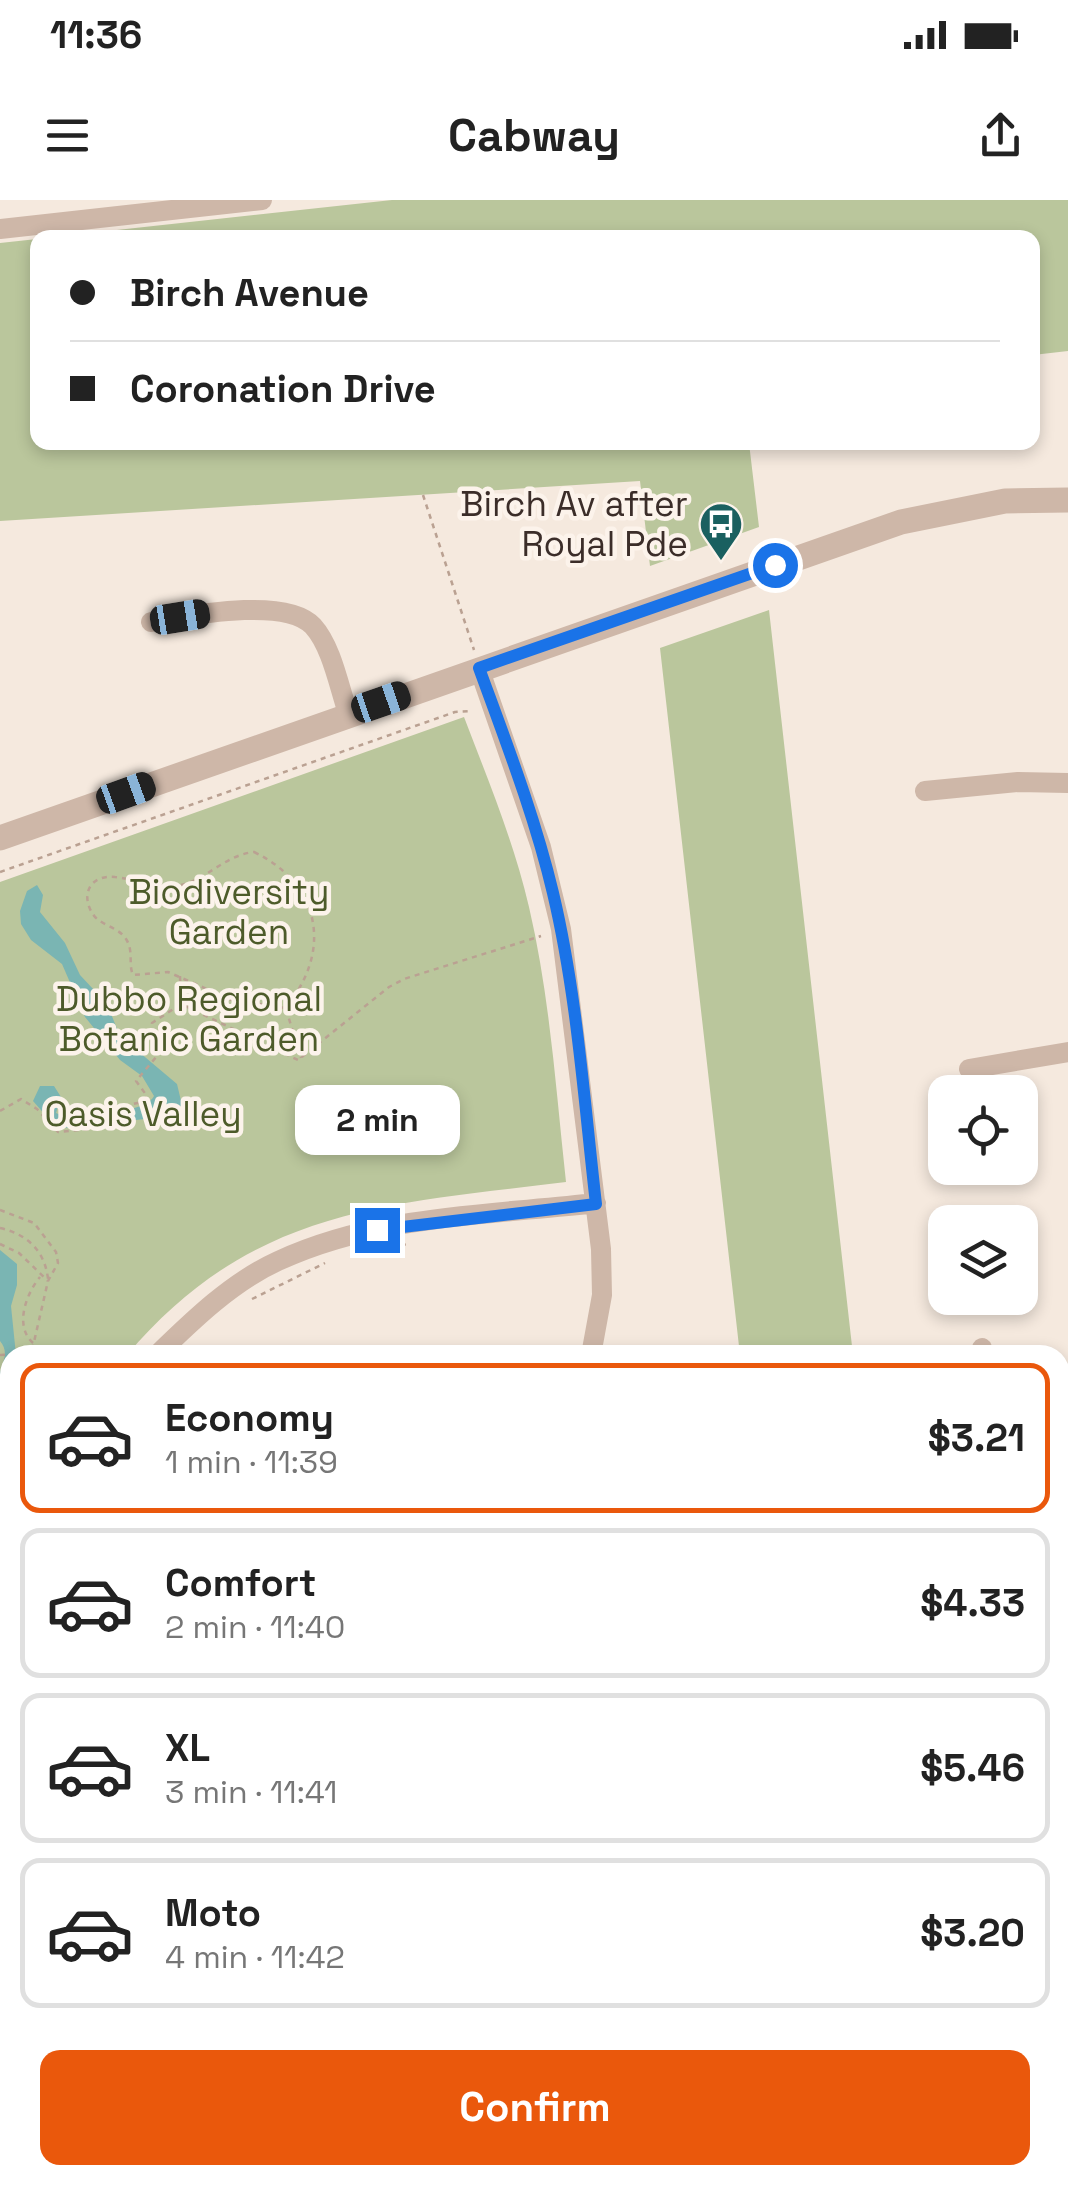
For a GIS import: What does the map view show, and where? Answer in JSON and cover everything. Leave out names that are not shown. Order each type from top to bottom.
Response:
[{"type":"street","points":[[0,229],[262,200]]},
{"type":"street","points":[[0,838],[901,522],[1005,501],[1068,500]]},
{"type":"street","points":[[151,622],[276,611],[302,618],[320,636],[348,714]]},
{"type":"street","points":[[479,668],[541,847],[561,929],[596,1204],[602,1295],[593,1345]]},
{"type":"street","points":[[925,790],[1068,782]]},
{"type":"street","points":[[969,1069],[1068,1052]]},
{"type":"street","points":[[167,1345],[201,1312],[276,1262],[340,1237],[405,1224],[596,1204]]},
{"type":"path","points":[[422,495],[479,668]]},
{"type":"path","points":[[0,872],[454,712],[465,713],[492,704]]},
{"type":"path","points":[[254,852],[286,873],[301,887],[309,903],[314,946],[310,970],[285,1008],[232,1000],[168,972],[133,976],[132,950],[124,936],[98,921],[90,908],[86,895],[90,884],[114,876],[161,888],[185,885],[240,853],[254,852]]},
{"type":"path","points":[[300,1058],[404,979],[561,929]]},
{"type":"path","points":[[180,976],[182,1004]]},
{"type":"path","points":[[182,1004],[300,1058]]},
{"type":"path","points":[[0,1111],[21,1100],[37,1109],[58,1132],[98,1128],[115,1108],[142,1102],[148,1096],[136,1081],[158,1050],[152,1022],[182,1004]]},
{"type":"path","points":[[285,1008],[300,1058]]},
{"type":"path","points":[[0,1210],[34,1224],[54,1246],[58,1264],[48,1281],[33,1344]]},
{"type":"path","points":[[0,1228],[18,1233],[34,1245],[44,1262],[48,1281]]},
{"type":"path","points":[[382,1248],[412,1243]]},
{"type":"path","points":[[0,1244],[19,1253],[48,1281]]},
{"type":"path","points":[[241,1305],[285,1280],[332,1261]]},
{"type":"path","points":[[33,1344],[26,1337],[23,1317],[32,1286],[40,1277]]},
{"type":"green space","points":[[392,200],[1068,200],[1068,351],[1040,354],[1040,230],[117,230]]},
{"type":"green space","points":[[30,240],[30,450],[750,450],[759,527],[650,566],[640,481],[0,521],[0,243]]},
{"type":"green space","points":[[769,610],[852,1345],[739,1345],[660,648]]},
{"type":"green space","name":"Dubbo Regional Botanic Garden","points":[[464,717],[508,835],[529,907],[547,1010],[566,1182],[382,1207],[327,1221],[274,1241],[223,1269],[174,1306],[137,1345],[0,1345],[0,882]]},
{"type":"water","points":[[37,885],[43,895],[40,912],[65,943],[80,975],[107,1004],[120,1036],[177,1084],[182,1105],[172,1116],[64,1128],[55,1126],[33,1101],[40,1086],[54,1086],[61,1097],[56,1113],[92,1115],[138,1107],[154,1096],[142,1076],[120,1060],[85,1017],[62,964],[31,940],[21,924],[20,911],[27,891]]},
{"type":"water","points":[[0,1250],[17,1264],[17,1285],[11,1306],[15,1345],[2,1345]]},
{"type":"place","name":"Birch Av after Royal Pde","points":[[721,562]]},
{"type":"route","points":[[377,1230],[596,1204],[573,1002],[557,910],[541,847],[479,668],[775,565]]},
{"type":"park label","name":"Biodiversity Garden","points":[[229,912]]},
{"type":"park label","name":"Oasis Valley","points":[[143,1114]]}]
